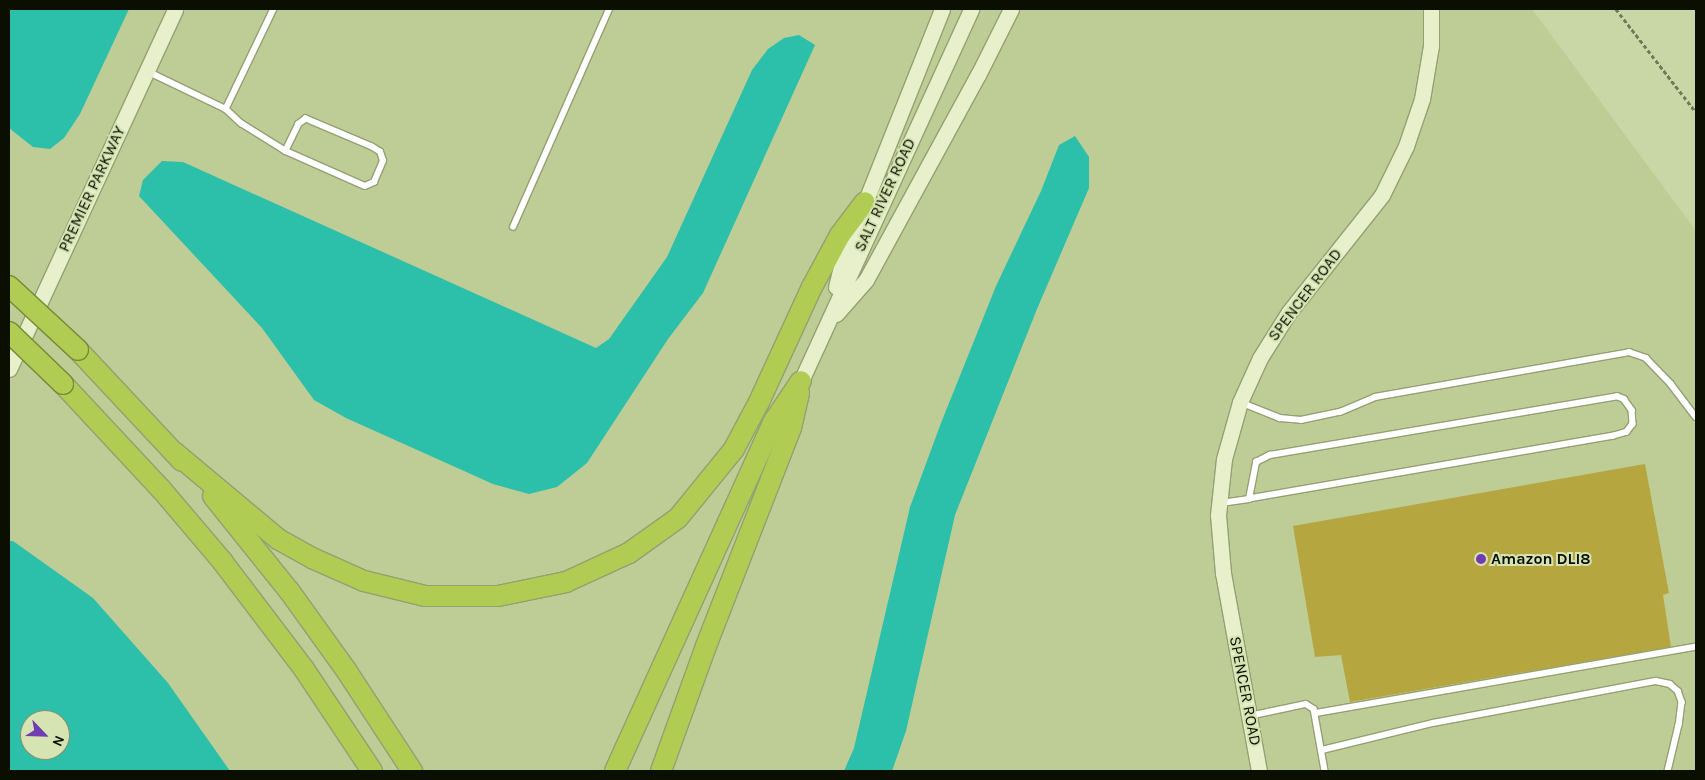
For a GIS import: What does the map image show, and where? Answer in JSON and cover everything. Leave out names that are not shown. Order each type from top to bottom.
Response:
[{"type":"highway","points":[[174,452],[278,539],[312,558],[364,581],[425,596],[498,596],[566,582],[629,553],[678,518],[734,449],[759,402],[816,278],[840,235],[865,202]]},
{"type":"highway","points":[[9,286],[78,350],[174,452],[290,592],[346,670],[412,771]]},
{"type":"highway","points":[[9,332],[63,384],[161,489],[222,561],[304,669],[372,771]]},
{"type":"highway","points":[[615,771],[774,421],[801,381]]},
{"type":"highway","points":[[661,771],[710,637],[791,428],[801,381]]},
{"type":"street","name":"PREMIER PARKWAY","points":[[9,369],[175,9]]},
{"type":"street","points":[[826,325],[843,258],[942,9]]},
{"type":"street","name":"SALT RIVER ROAD","points":[[801,381],[971,9]]},
{"type":"street","points":[[826,325],[866,280],[978,75],[1011,9]]},
{"type":"street","name":"SPENCER ROAD","points":[[1259,771],[1223,573],[1218,514],[1224,459],[1240,402],[1260,358],[1274,334],[1382,195],[1406,146],[1422,99],[1431,46],[1431,9]]},
{"type":"lane","points":[[226,109],[274,9]]},
{"type":"lane","points":[[514,227],[609,9]]},
{"type":"lane","points":[[146,71],[226,109],[241,123],[286,151],[365,186],[374,182],[383,161],[380,152],[372,147],[306,119],[299,124],[286,151]]},
{"type":"lane","points":[[1240,402],[1280,418],[1301,420],[1340,412],[1375,397],[1629,352],[1646,358],[1671,384],[1696,417]]},
{"type":"lane","points":[[1219,503],[1249,499],[1614,436],[1627,432],[1633,424],[1632,410],[1624,398],[1617,396],[1270,455],[1256,462],[1249,499]]},
{"type":"lane","points":[[1316,713],[1696,647]]},
{"type":"lane","points":[[1322,750],[1472,715],[1656,681],[1670,684],[1678,691],[1682,702],[1668,771]]},
{"type":"lane","points":[[1249,716],[1306,704],[1314,709],[1325,771]]},
{"type":"path","points":[[1616,9],[1696,112]]},
{"type":"shaded area","points":[[9,9],[1532,9],[1696,231],[1696,771],[9,771]]},
{"type":"water","points":[[9,9],[129,9],[80,114],[64,138],[50,149],[33,147],[9,128]]},
{"type":"water","points":[[799,35],[815,45],[703,293],[668,339],[587,463],[557,487],[529,494],[493,484],[346,418],[314,400],[262,328],[139,196],[143,180],[162,161],[183,162],[596,348],[609,339],[667,257],[752,70],[768,49],[784,38]]},
{"type":"water","points":[[1075,136],[1089,157],[1089,188],[1037,309],[955,515],[906,731],[892,771],[844,771],[854,748],[910,507],[941,423],[996,286],[1041,191],[1059,145]]},
{"type":"water","points":[[9,541],[13,541],[93,598],[168,683],[230,771],[9,771]]},
{"type":"building","name":"Amazon DLI8","points":[[1645,464],[1669,593],[1663,595],[1671,647],[1350,702],[1341,655],[1315,657],[1293,526]]},
{"type":"place","name":"Amazon DLI8","points":[[1481,559]]}]
